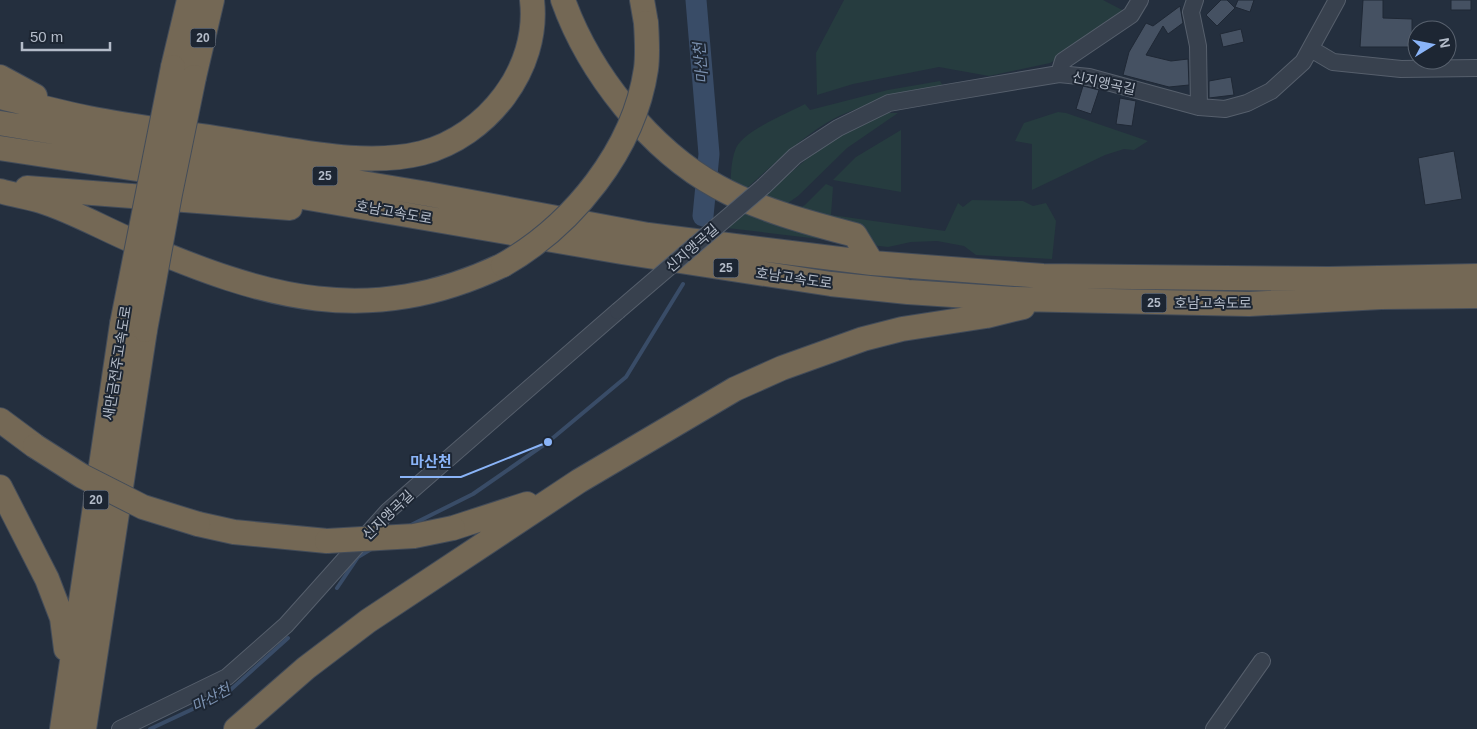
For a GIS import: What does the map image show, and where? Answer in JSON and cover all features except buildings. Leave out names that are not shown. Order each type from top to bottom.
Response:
[{"type":"highway","name":"새만금전주고속도로","points":[[62,729],[122,324],[189,0]]},
{"type":"highway","points":[[209,10],[220,0]]},
{"type":"highway","points":[[335,157],[385,157],[421,153],[445,145],[484,119],[509,90],[525,54],[531,31],[532,0]]},
{"type":"highway","points":[[563,0],[585,50],[612,92],[642,126],[674,157],[718,187],[766,197],[813,224],[855,235],[872,263]]},
{"type":"highway","points":[[0,191],[41,201],[189,265],[297,297],[361,302],[390,299],[454,286],[520,256],[566,215],[599,179],[630,124],[641,91],[646,68],[646,23],[642,0]]},
{"type":"highway","name":"새만금전주고속도로","points":[[84,729],[145,330],[170,194],[209,10]]},
{"type":"highway","points":[[0,77],[27,93],[88,118]]},
{"type":"highway","points":[[0,97],[88,118],[335,157],[481,204]]},
{"type":"highway","name":"호남고속도로","points":[[0,123],[105,139],[648,235],[872,263],[1043,276],[1320,279],[1477,276]]},
{"type":"highway","name":"호남고속도로","points":[[0,148],[180,175],[622,252],[831,284],[908,292],[1051,301],[1249,304],[1381,297],[1477,296]]},
{"type":"highway","points":[[0,186],[435,220]]},
{"type":"highway","points":[[236,729],[306,668],[368,621],[579,481],[735,389],[782,368],[863,339],[902,329],[986,316],[1051,301]]},
{"type":"highway","points":[[0,420],[35,446],[82,476],[143,507],[198,524],[234,532],[327,541],[414,536],[453,528],[518,509],[579,481]]},
{"type":"highway","points":[[0,488],[27,536],[62,618],[70,676]]},
{"type":"street","points":[[1059,74],[1063,61],[1131,15],[1140,0]]},
{"type":"street","points":[[1195,0],[1190,12],[1198,46],[1199,107]]},
{"type":"street","name":"신지앵곡길","points":[[120,729],[228,677],[286,626],[388,511],[618,312],[766,197],[795,156],[838,128],[889,104],[1059,74],[1089,77],[1199,107],[1225,110],[1248,103],[1271,91],[1303,62],[1338,0]]},
{"type":"street","points":[[1311,49],[1333,62],[1401,69],[1477,68]]},
{"type":"street","points":[[1214,729],[1262,661]]},
{"type":"green space","points":[[844,0],[1103,0],[1126,12],[1099,33],[1050,63],[989,76],[939,67],[853,84],[817,95],[816,53]]},
{"type":"green space","points":[[940,81],[943,86],[876,102],[837,117],[797,144],[735,198],[730,195],[732,165],[736,148],[748,135],[767,123],[805,104],[810,110],[888,90]]},
{"type":"green space","points":[[1058,112],[1066,113],[1148,141],[1134,150],[1124,149],[1105,155],[1032,190],[1032,144],[1015,141],[1024,123]]},
{"type":"green space","points":[[886,113],[898,113],[847,148],[798,196],[785,205],[762,203],[766,194],[824,144]]},
{"type":"green space","points":[[901,130],[901,192],[833,180],[856,157]]},
{"type":"green space","points":[[826,184],[833,187],[831,215],[945,231],[958,203],[963,207],[972,200],[1023,201],[1033,206],[1046,203],[1056,221],[1052,259],[976,255],[964,246],[937,241],[911,242],[888,247],[727,228],[746,212],[785,215],[805,205]]},
{"type":"waterway","name":"마산천","points":[[696,0],[709,154],[703,216]]},
{"type":"waterway","name":"마산천","points":[[407,527],[473,494],[548,442],[626,377],[683,284]]},
{"type":"waterway","name":"마산천","points":[[337,588],[358,557],[373,548]]},
{"type":"waterway","name":"마산천","points":[[150,729],[227,693],[288,638]]},
{"type":"place","name":"마산천","points":[[548,442]]}]
